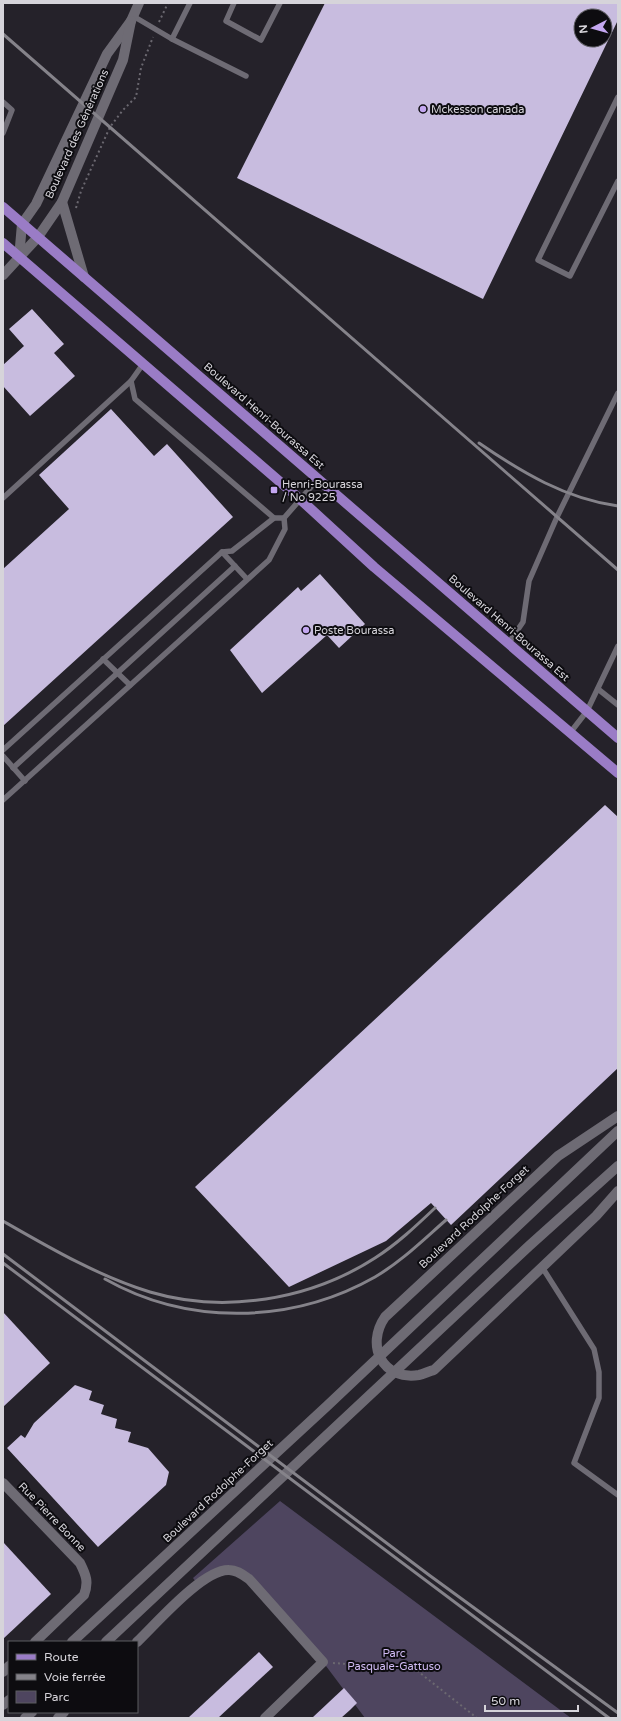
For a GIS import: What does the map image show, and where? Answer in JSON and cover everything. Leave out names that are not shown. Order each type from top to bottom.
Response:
[{"type":"main road","name":"Boulevard Henri-Bourassa Est","points":[[3,207],[618,738]]},
{"type":"main road","points":[[3,243],[301,500],[374,567],[618,774]]},
{"type":"street","name":"Boulevard des Générations","points":[[22,224],[36,204],[107,54],[132,18],[139,3]]},
{"type":"street","name":"Boulevard des Générations","points":[[3,274],[19,258],[25,244],[38,237],[62,202],[123,60],[132,18]]},
{"type":"street","points":[[62,202],[84,276]]},
{"type":"street","points":[[22,224],[25,244]]},
{"type":"street","name":"Boulevard Rodolphe-Forget","points":[[618,1116],[573,1144],[543,1169],[385,1317],[380,1324],[376,1338],[377,1350],[383,1362],[393,1370],[405,1375],[419,1375],[434,1370],[596,1216],[618,1191]]},
{"type":"street","name":"Boulevard Rodolphe-Forget","points":[[73,1641],[327,1406],[618,1131]]},
{"type":"street","points":[[107,1641],[529,1246],[618,1166]]},
{"type":"street","name":"Rue Pierre Bonne","points":[[3,1483],[80,1563],[86,1574],[88,1585],[84,1595],[35,1641]]},
{"type":"street","points":[[138,1641],[184,1596],[206,1578],[216,1572],[230,1570],[240,1573],[249,1579],[323,1662],[265,1718]]},
{"type":"lane","points":[[172,40],[190,3]]},
{"type":"lane","points":[[234,3],[226,21],[261,40],[280,3]]},
{"type":"lane","points":[[132,18],[172,40],[246,76]]},
{"type":"lane","points":[[618,97],[538,260],[570,276],[618,181]]},
{"type":"lane","points":[[3,102],[12,110],[3,133]]},
{"type":"lane","points":[[3,498],[131,381],[143,364]]},
{"type":"lane","points":[[131,381],[135,399],[274,518]]},
{"type":"lane","points":[[508,644],[523,622],[529,581],[556,517],[618,393]]},
{"type":"lane","points":[[3,750],[222,552],[232,552],[274,518],[284,518],[318,479]]},
{"type":"lane","points":[[3,800],[268,560],[285,529],[284,518]]},
{"type":"lane","points":[[222,552],[247,579]]},
{"type":"lane","points":[[13,768],[235,566]]},
{"type":"lane","points":[[570,732],[587,711],[618,646]]},
{"type":"lane","points":[[103,660],[130,685]]},
{"type":"lane","points":[[598,689],[617,702]]},
{"type":"lane","points":[[3,756],[25,780]]},
{"type":"lane","points":[[542,1267],[594,1349],[599,1372],[599,1398],[574,1463],[618,1495]]},
{"type":"path","points":[[158,23],[168,3]]},
{"type":"path","points":[[81,191],[110,127],[123,110],[136,97],[141,68],[153,36]]},
{"type":"path","points":[[323,1662],[415,1669],[477,1718]]},
{"type":"green space","name":"Parc Pasquale-Gattuso","points":[[280,1501],[571,1718],[365,1718],[323,1662],[249,1579],[230,1570],[199,1586],[193,1578]]},
{"type":"building","name":"Mckesson canada","points":[[325,3],[618,3],[618,20],[613,30],[613,8],[573,8],[573,48],[604,48],[483,299],[237,178]]},
{"type":"building","points":[[32,309],[64,344],[54,353],[75,376],[30,416],[3,386],[3,365],[24,346],[9,329]]},
{"type":"building","points":[[111,409],[154,456],[167,444],[233,517],[3,726],[3,569],[69,509],[39,475]]},
{"type":"building","name":"Poste Bourassa","points":[[320,574],[365,624],[339,648],[327,635],[262,693],[230,650],[298,587],[301,591]]},
{"type":"building","points":[[605,805],[618,817],[618,1068],[451,1225],[431,1203],[386,1241],[289,1287],[195,1187]]},
{"type":"building","points":[[3,1312],[50,1363],[3,1407]]},
{"type":"building","points":[[75,1385],[92,1391],[89,1400],[104,1405],[101,1414],[117,1419],[115,1428],[131,1432],[128,1442],[148,1448],[169,1472],[166,1485],[98,1547],[7,1448],[21,1435],[25,1438],[34,1423]]},
{"type":"building","points":[[3,1542],[51,1594],[3,1639]]},
{"type":"building","points":[[259,1652],[273,1667],[218,1718],[188,1718]]},
{"type":"building","points":[[344,1688],[357,1703],[350,1710],[341,1718],[312,1718]]},
{"type":"railway","points":[[3,34],[618,570]]},
{"type":"railway","points":[[479,443],[528,474],[562,491],[618,506]]},
{"type":"railway","points":[[3,1221],[93,1270],[150,1292],[178,1299],[207,1302],[237,1302],[266,1299],[295,1293],[323,1284],[350,1272],[391,1247],[435,1208]]},
{"type":"railway","points":[[105,1279],[137,1294],[171,1305],[205,1311],[240,1313],[275,1311],[309,1304],[343,1293],[375,1277],[421,1243],[446,1220]]},
{"type":"railway","points":[[3,1254],[429,1575],[618,1713]]},
{"type":"railway","points":[[3,1263],[609,1718]]},
{"type":"place","name":"Mckesson canada","points":[[423,109]]},
{"type":"place","name":"Henri-Bourassa / No 9225","points":[[274,490]]},
{"type":"place","name":"Poste Bourassa","points":[[306,630]]}]
